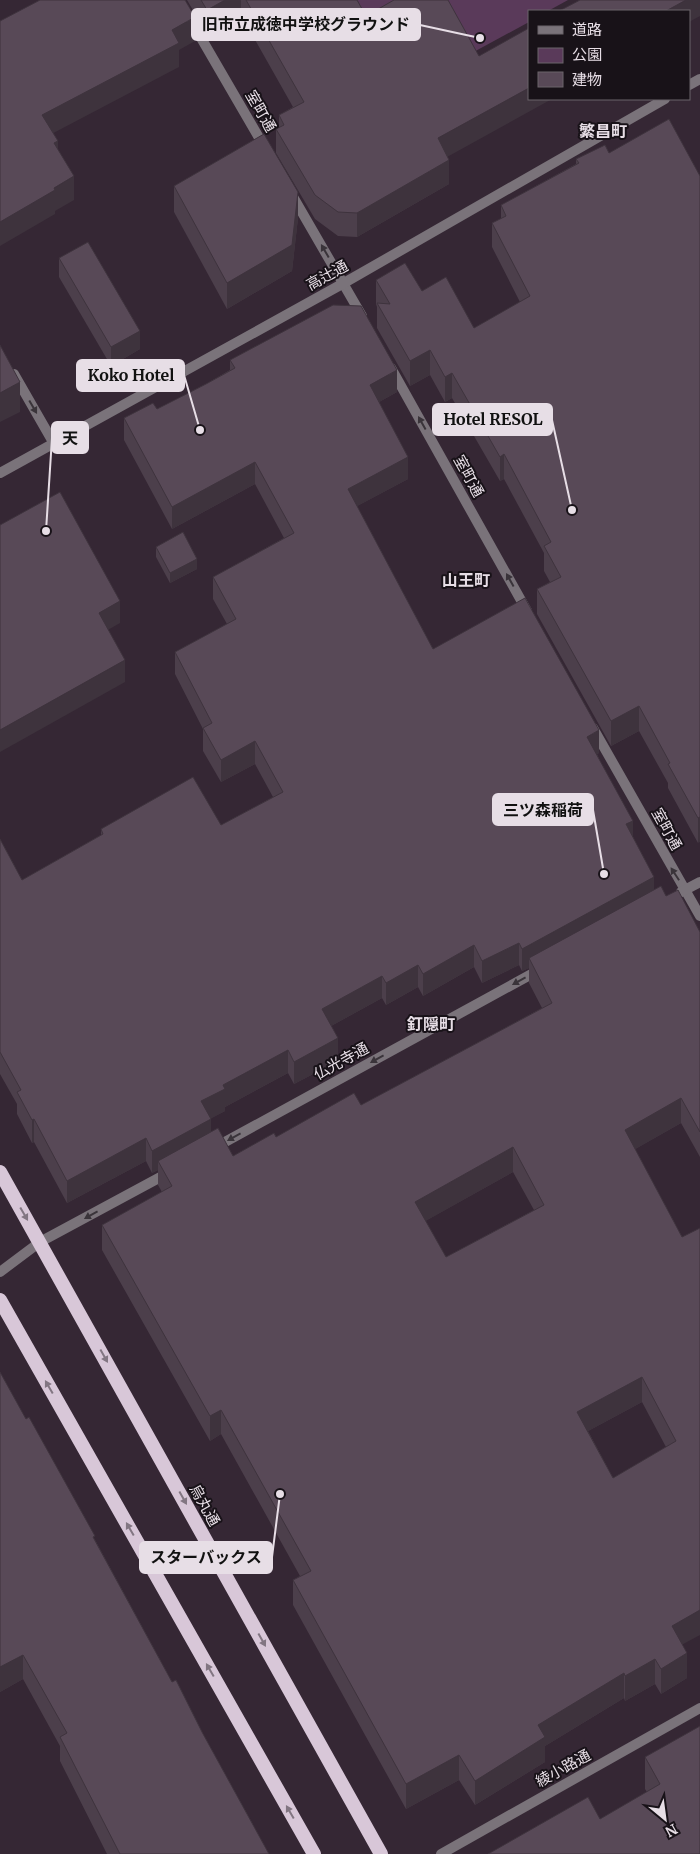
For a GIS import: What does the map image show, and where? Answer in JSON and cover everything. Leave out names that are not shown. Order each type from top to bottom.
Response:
[{"type":"highway","name":"烏丸通","points":[[0,1172],[381,1854]]},
{"type":"highway","points":[[0,1300],[314,1854]]},
{"type":"street","name":"室町通","points":[[179,0],[268,154]]},
{"type":"street","name":"高辻通","points":[[0,473],[344,283],[663,100]]},
{"type":"street","points":[[288,188],[368,326]]},
{"type":"street","name":"室町通","points":[[387,361],[534,623]]},
{"type":"street","points":[[9,365],[54,442]]},
{"type":"street","name":"室町通","points":[[588,719],[700,916]]},
{"type":"street","points":[[668,899],[700,882]]},
{"type":"street","name":"仏光寺通","points":[[208,1151],[547,966]]},
{"type":"street","points":[[0,1272],[40,1242],[173,1170]]},
{"type":"street","name":"綾小路通","points":[[441,1854],[700,1708]]},
{"type":"green space","points":[[356,0],[402,0],[367,19]]},
{"type":"green space","points":[[441,0],[568,0],[550,10],[528,10],[528,23],[470,54]]},
{"type":"building","points":[[40,0],[185,0],[195,17],[172,30],[179,43],[42,115],[58,141],[54,143],[74,176],[54,188],[55,190],[0,222],[0,21]]},
{"type":"building","points":[[201,0],[225,0],[207,10]]},
{"type":"building","points":[[246,0],[357,0],[366,16],[394,0],[448,0],[479,56],[528,29],[528,89],[438,138],[449,160],[357,213],[338,212],[315,195],[276,129],[284,125],[279,115],[304,102]]},
{"type":"building","points":[[580,0],[686,0],[668,10],[561,10]]},
{"type":"building","points":[[669,119],[700,176],[700,817],[698,818],[639,706],[611,721],[537,589],[561,577],[544,546],[551,542],[504,454],[500,457],[452,373],[445,377],[430,350],[410,361],[377,303],[390,304],[376,280],[405,263],[422,291],[446,277],[474,328],[530,296],[492,223],[506,216],[501,205],[579,163],[576,159],[605,145],[609,153]]},
{"type":"building","points":[[264,134],[298,192],[292,245],[227,283],[174,186]]},
{"type":"building","points":[[88,242],[140,331],[111,347],[59,258]]},
{"type":"building","points":[[333,305],[361,306],[397,370],[370,385],[408,457],[348,489],[433,649],[525,598],[599,730],[587,737],[633,821],[626,824],[654,877],[522,949],[519,943],[482,961],[474,945],[423,974],[418,965],[386,983],[382,976],[322,1009],[338,1038],[294,1062],[288,1050],[223,1085],[225,1089],[201,1101],[211,1119],[152,1151],[146,1138],[67,1181],[34,1119],[32,1120],[17,1092],[21,1090],[0,1052],[0,839],[22,880],[103,834],[101,829],[193,777],[221,825],[283,792],[255,741],[221,760],[203,728],[212,723],[175,652],[236,619],[213,577],[294,533],[255,462],[172,507],[124,418],[153,403],[157,409],[206,384],[235,368],[230,360]]},
{"type":"building","points":[[0,345],[20,382],[0,393]]},
{"type":"building","points":[[60,492],[120,601],[99,613],[125,660],[0,730],[0,525]]},
{"type":"building","points":[[183,532],[197,559],[170,573],[156,547]]},
{"type":"building","points":[[661,886],[666,896],[678,890],[700,932],[700,1132],[681,1098],[625,1130],[682,1237],[700,1228],[700,1610],[672,1626],[687,1653],[661,1669],[655,1659],[625,1676],[624,1673],[538,1725],[545,1737],[475,1781],[459,1755],[406,1784],[293,1580],[311,1571],[221,1410],[210,1416],[102,1225],[172,1186],[158,1161],[218,1128],[233,1156],[274,1133],[276,1137],[354,1093],[361,1105],[552,1003],[529,958]],"holes":[[[513,1147],[544,1205],[446,1257],[415,1202]],[[642,1377],[676,1441],[613,1478],[577,1412]]]},
{"type":"building","points":[[0,1372],[26,1419],[29,1417],[95,1536],[93,1537],[172,1682],[176,1680],[202,1732],[269,1854],[120,1854],[60,1737],[67,1733],[23,1655],[0,1667]]},
{"type":"building","points":[[700,1726],[700,1854],[488,1854],[588,1797],[600,1819],[660,1784],[645,1757]]},
{"type":"place","name":"旧市立成徳中学校グラウンド","points":[[480,38]]},
{"type":"place","name":"Koko Hotel","points":[[200,430]]},
{"type":"place","name":"Hotel RESOL","points":[[572,510]]},
{"type":"place","name":"天","points":[[46,531]]},
{"type":"place","name":"三ツ森稲荷","points":[[604,874]]},
{"type":"place","name":"スターバックス","points":[[280,1494]]},
{"type":"district","name":"繁昌町","points":[[603,131]]},
{"type":"district","name":"山王町","points":[[466,580]]},
{"type":"district","name":"釘隠町","points":[[431,1024]]}]
